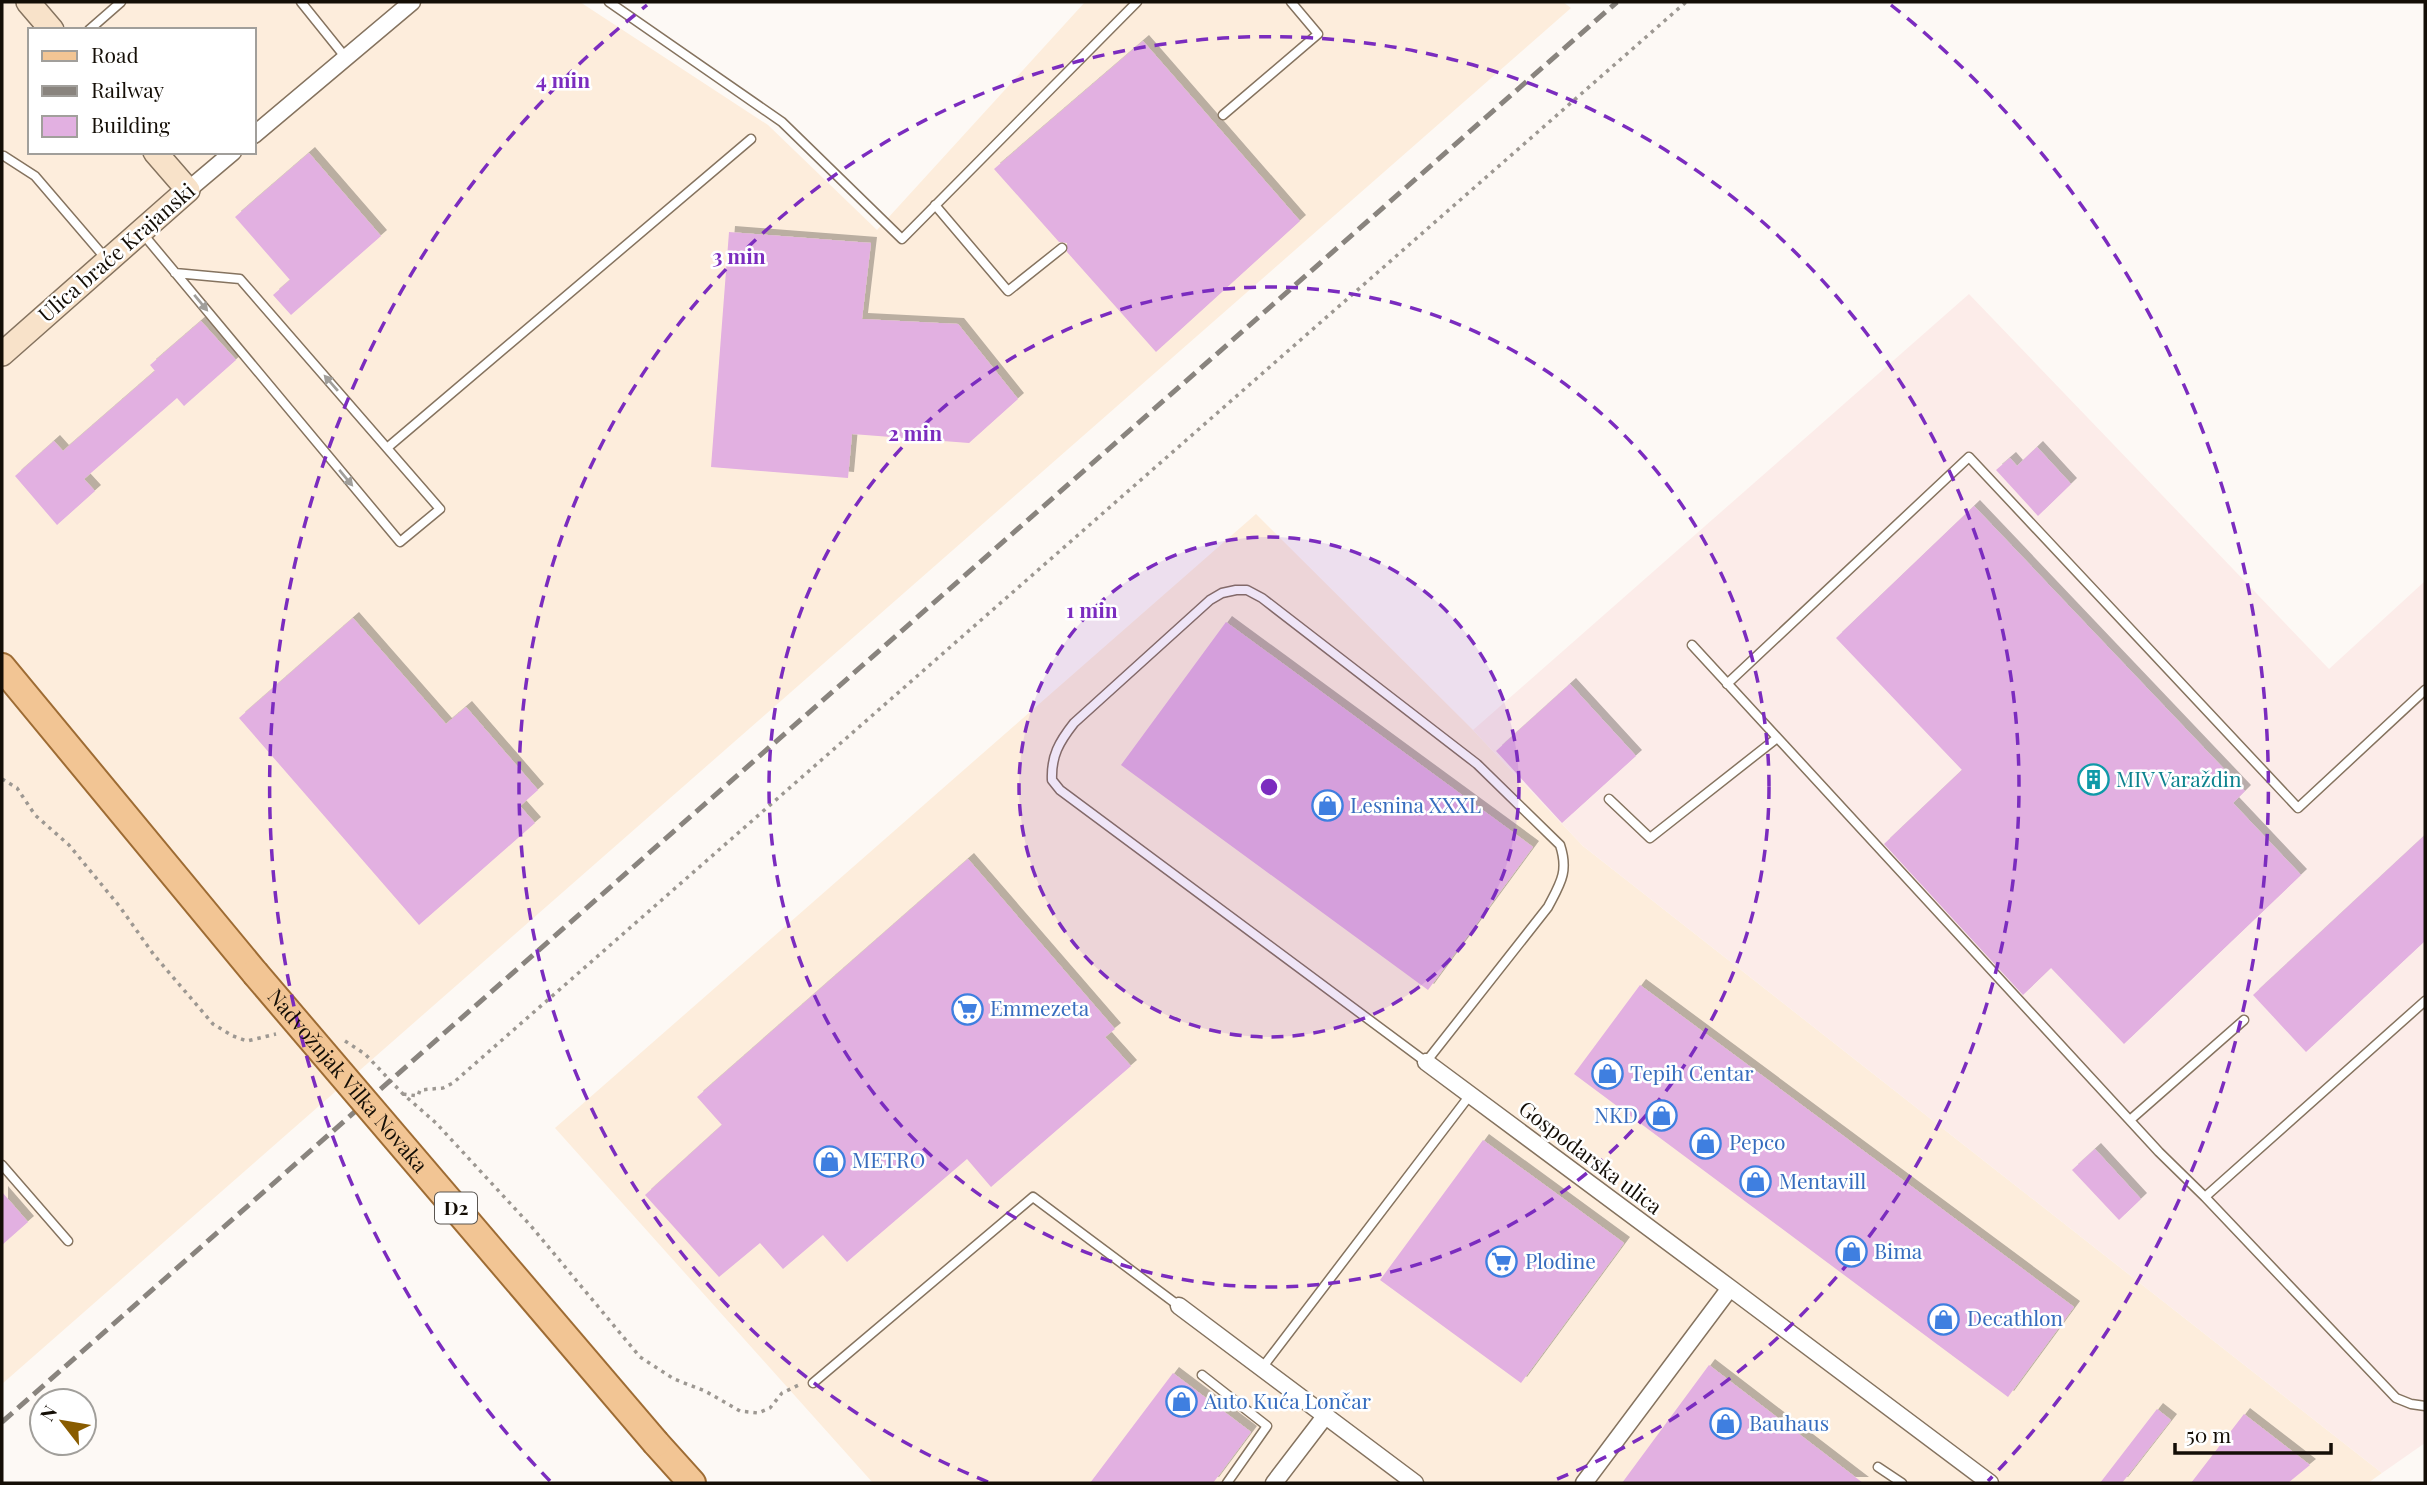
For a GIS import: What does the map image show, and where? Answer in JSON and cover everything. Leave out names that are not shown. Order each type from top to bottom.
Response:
[{"type":"main road","points":[[28,2],[50,28]]},
{"type":"main road","points":[[157,154],[188,190]]},
{"type":"main road","name":"Ulica braće Krajanski","points":[[2,354],[188,190]]},
{"type":"main road","name":"Nadvožnjak Vilka Novaka","points":[[2,667],[255,973],[692,1483]]},
{"type":"street","points":[[256,133],[412,2]]},
{"type":"street","name":"Ulica braće Krajanski","points":[[188,190],[231,154]]},
{"type":"street","name":"Gospodarska ulica","points":[[1426,1062],[1990,1483]]},
{"type":"street","points":[[1584,1483],[1730,1288]]},
{"type":"street","points":[[1179,1306],[1415,1483]]},
{"type":"street","points":[[1274,1483],[1326,1415]]},
{"type":"lane","points":[[302,2],[346,58]]},
{"type":"lane","points":[[609,2],[782,122],[902,239],[1137,2]]},
{"type":"lane","points":[[1223,115],[1318,34],[1291,2]]},
{"type":"lane","points":[[91,28],[117,3]]},
{"type":"lane","points":[[387,448],[751,139]]},
{"type":"lane","points":[[4,156],[35,176],[108,261]]},
{"type":"lane","points":[[935,205],[1008,291],[1062,248]]},
{"type":"lane","points":[[141,232],[175,273],[400,542],[440,509],[240,279],[175,273]]},
{"type":"lane","points":[[1727,684],[1969,457],[2298,808],[2425,690]]},
{"type":"lane","points":[[1247,590],[1262,598],[1477,764],[1560,845],[1566,862],[1560,883],[1548,907],[1426,1062],[1060,790],[1052,780],[1054,754],[1060,740],[1074,723],[1210,600],[1222,593],[1247,590]]},
{"type":"lane","points":[[1692,645],[2130,1120],[2396,1398],[2425,1406]]},
{"type":"lane","points":[[1609,799],[1650,838],[1777,738]]},
{"type":"lane","points":[[2205,1197],[2425,1001]]},
{"type":"lane","points":[[2130,1120],[2244,1020]]},
{"type":"lane","points":[[1262,1368],[1470,1095]]},
{"type":"lane","points":[[2,1165],[68,1241]]},
{"type":"lane","points":[[813,1383],[1032,1196],[1179,1306]]},
{"type":"lane","points":[[1202,1375],[1268,1426],[1227,1483]]},
{"type":"lane","points":[[1878,1467],[1902,1483]]},
{"type":"path","points":[[402,1094],[418,1096],[420,1090],[443,1088],[453,1083],[1686,2]]},
{"type":"path","points":[[2,779],[17,788],[35,815],[69,845],[120,906],[154,955],[213,1024],[247,1041],[269,1037],[281,1031]]},
{"type":"path","points":[[344,1041],[365,1054],[402,1094],[436,1123],[531,1226],[640,1357],[657,1370],[705,1391],[740,1411],[758,1413],[770,1408],[782,1393],[797,1385],[813,1383]]},
{"type":"shaded area","points":[[2,2],[580,2],[768,125],[877,230],[1085,2],[1563,2],[1571,8],[2,1384]]},
{"type":"shaded area","points":[[1969,294],[2329,669],[2425,581],[2425,1443],[2382,1473],[1583,846],[1473,730]]},
{"type":"shaded area","points":[[1256,514],[1473,730],[1583,846],[2382,1473],[2368,1483],[873,1483],[555,1128]]},
{"type":"building","points":[[1143,41],[1300,221],[1156,352],[1067,252],[1067,243],[1059,242],[994,169]]},
{"type":"building","points":[[309,153],[381,236],[291,315],[273,295],[290,280],[235,217]]},
{"type":"building","points":[[729,232],[871,243],[862,319],[958,324],[1018,399],[969,443],[852,434],[848,478],[711,467]]},
{"type":"building","points":[[201,321],[236,360],[184,406],[177,398],[84,479],[95,491],[57,525],[15,476],[54,441],[63,451],[155,371],[150,365]]},
{"type":"building","points":[[2037,447],[2071,484],[2038,516],[1996,470],[2010,458],[2017,466]]},
{"type":"building","name":"MIV Varaždin","points":[[1974,506],[2245,791],[2233,803],[2301,875],[2124,1044],[2051,968],[2023,995],[1884,844],[1962,770],[1836,638]]},
{"type":"building","points":[[353,618],[446,724],[466,707],[538,790],[520,806],[535,823],[419,925],[239,718]]},
{"type":"building","name":"Lesnina XXXL","points":[[1226,622],[1533,847],[1428,990],[1121,765]]},
{"type":"building","points":[[1570,684],[1636,756],[1562,823],[1496,751]]},
{"type":"building","points":[[2425,835],[2425,941],[2306,1052],[2253,995]]},
{"type":"building","points":[[968,859],[1115,1029],[1105,1037],[1131,1066],[991,1187],[967,1159],[847,1262],[823,1235],[783,1269],[760,1243],[719,1277],[645,1195],[722,1125],[697,1097]]},
{"type":"building","points":[[1640,985],[2074,1307],[2008,1397],[1574,1074]]},
{"type":"building","name":"Plodine","points":[[1483,1140],[1624,1243],[1521,1383],[1380,1280]]},
{"type":"building","points":[[2095,1149],[2141,1199],[2119,1220],[2072,1170]]},
{"type":"building","points":[[2,1192],[28,1222],[2,1245]]},
{"type":"building","name":"Bauhaus","points":[[1709,1365],[1863,1483],[1622,1483]]},
{"type":"building","name":"Auto Kuća Lončar","points":[[1173,1373],[1251,1432],[1213,1483],[1090,1483]]},
{"type":"building","points":[[2157,1409],[2171,1420],[2122,1483],[2100,1483]]},
{"type":"building","points":[[2244,1414],[2310,1465],[2288,1483],[2191,1483]]},
{"type":"railway","points":[[2,1422],[1617,2]]},
{"type":"place","name":"MIV Varaždin","points":[[2093,780]]},
{"type":"place","name":"Lesnina XXXL","points":[[1327,806]]},
{"type":"place","name":"Emmezeta","points":[[967,1009]]},
{"type":"place","name":"Tepih Centar","points":[[1607,1074]]},
{"type":"place","name":"NKD","points":[[1661,1116]]},
{"type":"place","name":"Pepco","points":[[1706,1143]]},
{"type":"place","name":"METRO","points":[[829,1161]]},
{"type":"place","name":"Mentavill","points":[[1756,1182]]},
{"type":"place","name":"Bima","points":[[1851,1252]]},
{"type":"place","name":"Plodine","points":[[1502,1262]]},
{"type":"place","name":"Decathlon","points":[[1944,1319]]},
{"type":"place","name":"Auto Kuća Lončar","points":[[1181,1402]]},
{"type":"place","name":"Bauhaus","points":[[1726,1424]]}]
